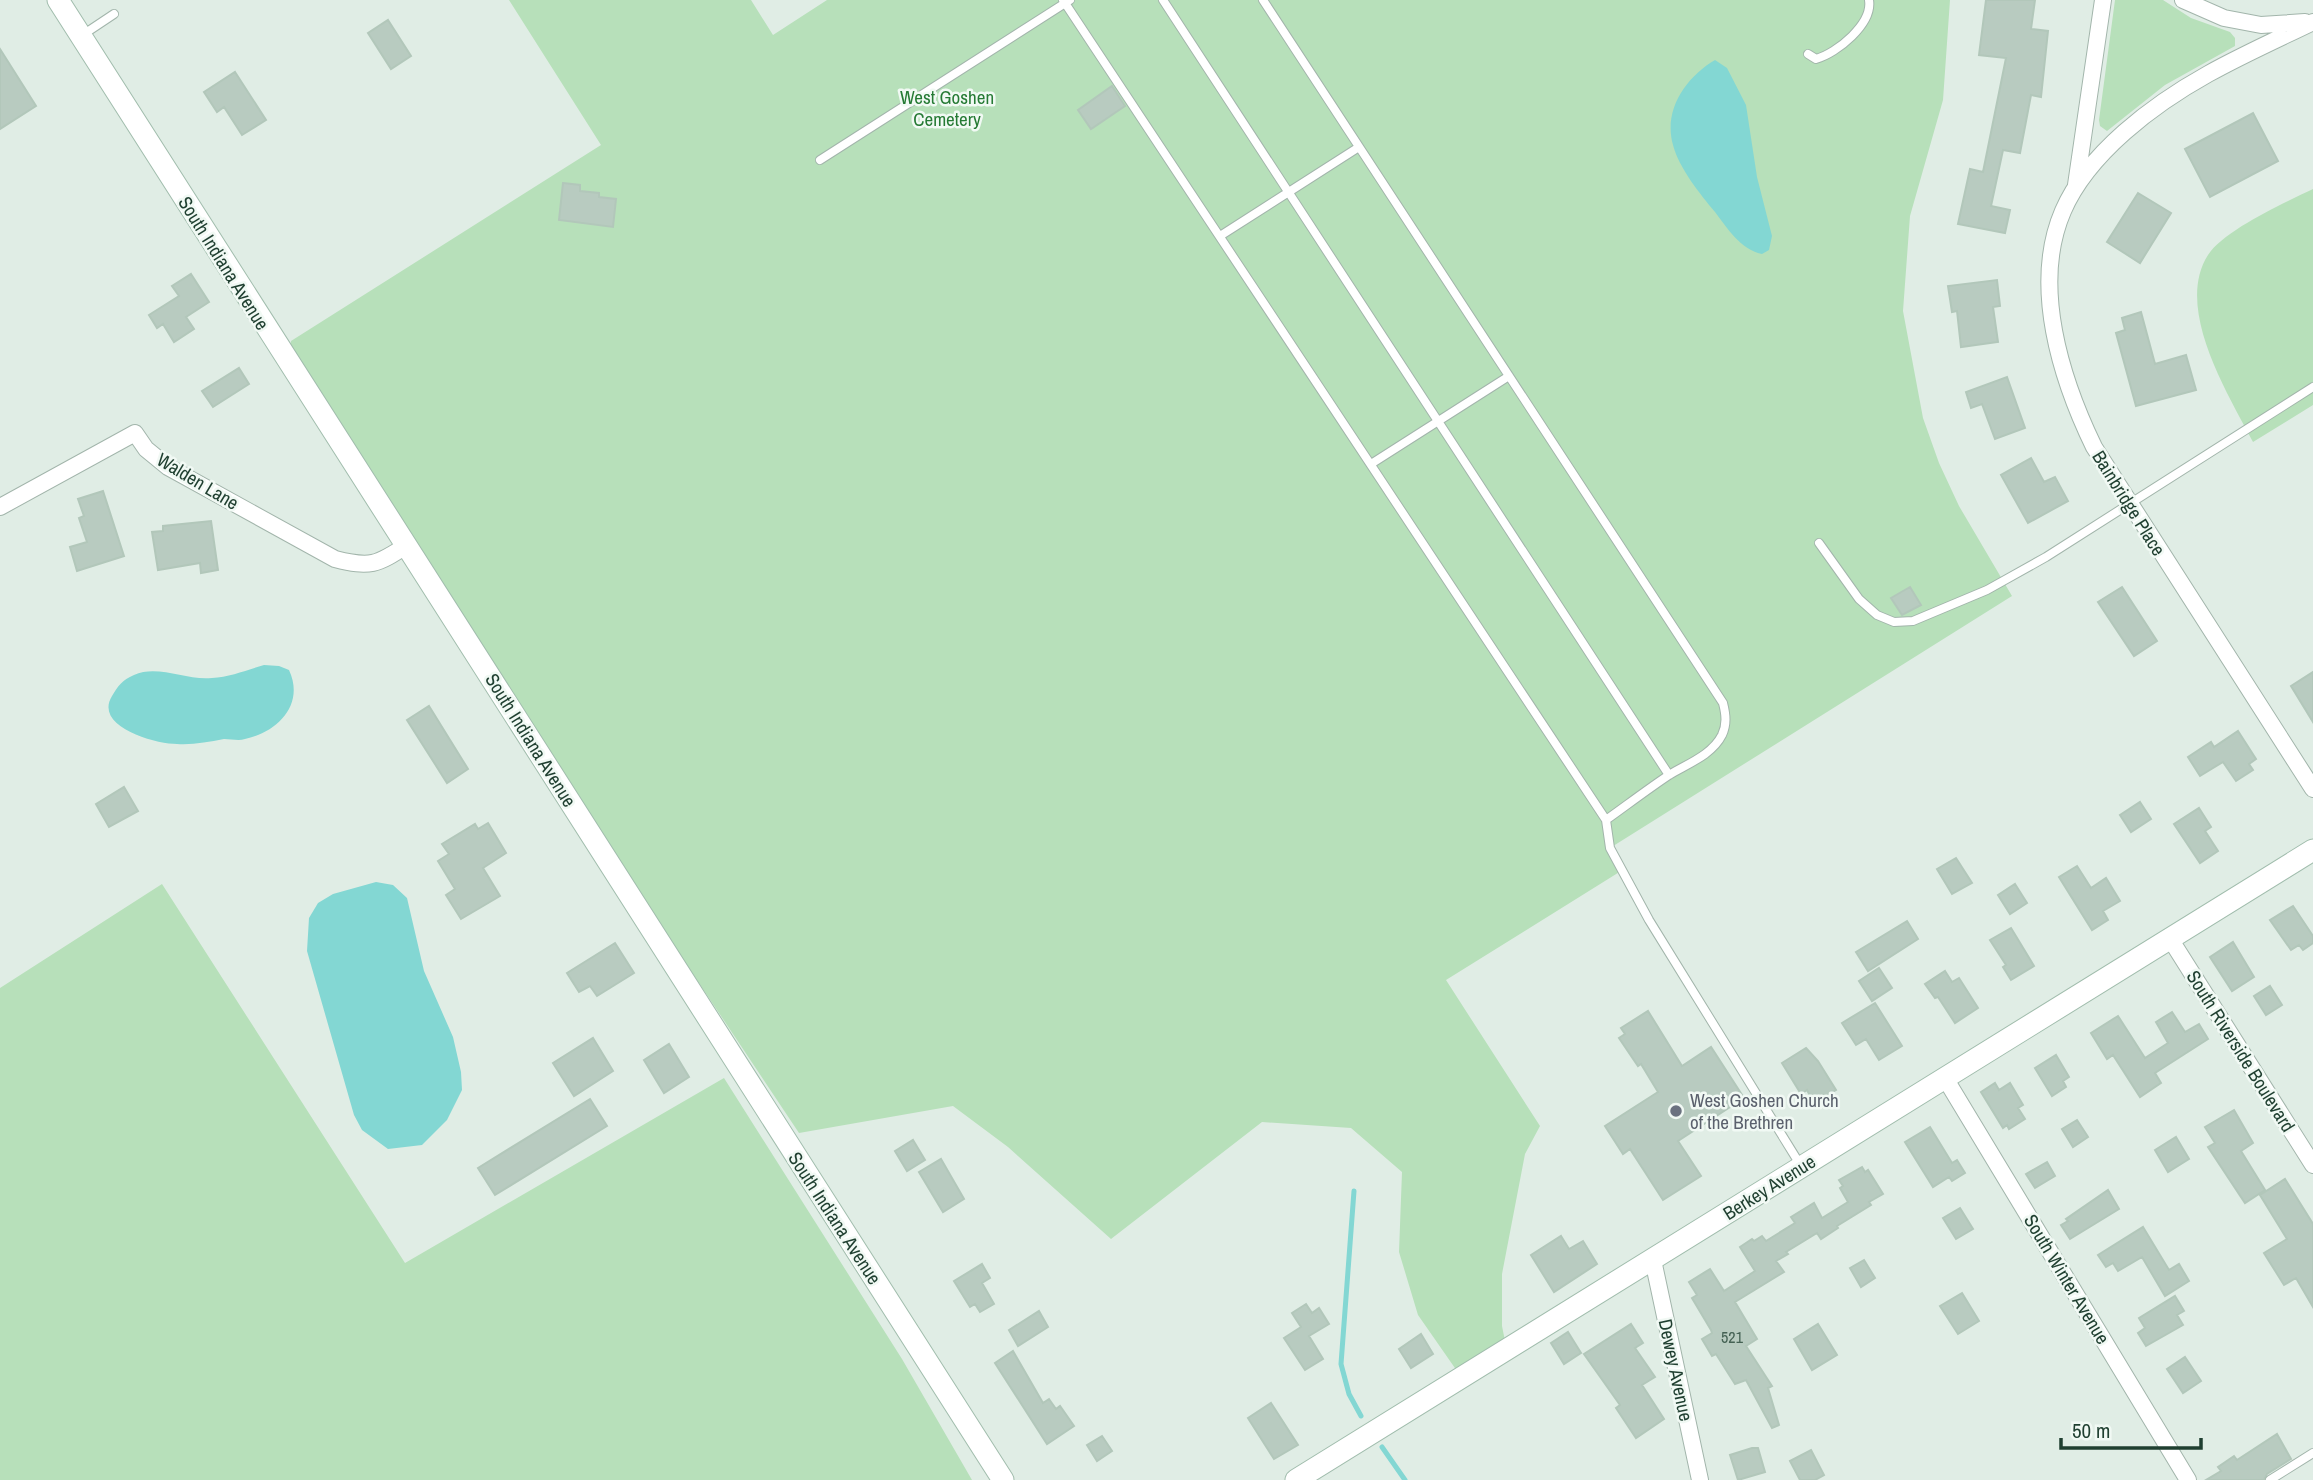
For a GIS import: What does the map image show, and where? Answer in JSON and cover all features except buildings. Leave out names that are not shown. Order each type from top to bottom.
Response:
[{"type":"street","name":"South Indiana Avenue","points":[[58,0],[1003,1480]]},
{"type":"street","name":"Bainbridge Place","points":[[2076,185],[2103,0]]},
{"type":"street","name":"Bainbridge Place","points":[[2183,0],[2224,18],[2262,25],[2313,22]]},
{"type":"street","name":"Bainbridge Place","points":[[2313,22],[2207,75],[2172,96],[2102,154],[2076,185],[2062,213],[2052,250],[2050,292],[2054,330],[2063,371],[2077,411],[2094,447],[2313,789]]},
{"type":"street","name":"Walden Lane","points":[[0,507],[135,433],[146,449],[168,467],[335,559],[359,565],[382,561],[407,545]]},
{"type":"street","name":"Berkey Avenue","points":[[1296,1480],[2313,850]]},
{"type":"street","name":"South Riverside Boulevard","points":[[2169,937],[2313,1165]]},
{"type":"street","name":"South Winter Avenue","points":[[1945,1078],[2188,1480]]},
{"type":"street","name":"Dewey Avenue","points":[[1653,1260],[1700,1480]]},
{"type":"lane","points":[[1163,0],[1669,775]]},
{"type":"lane","points":[[1263,0],[1723,703],[1727,719],[1717,743],[1606,820]]},
{"type":"lane","points":[[1808,54],[1816,59],[1828,56],[1847,42],[1867,18],[1869,0]]},
{"type":"lane","points":[[820,160],[1066,1],[1606,820],[1606,838],[1610,848],[1649,920],[1802,1166]]},
{"type":"lane","points":[[81,36],[114,15]]},
{"type":"lane","points":[[1220,236],[1359,147]]},
{"type":"lane","points":[[1371,464],[1509,376]]},
{"type":"lane","points":[[1818,542],[1859,599],[1877,615],[1894,622],[1913,621],[1987,590],[2046,557],[2313,387]]},
{"type":"lane","points":[[2270,1480],[2313,1453]]},
{"type":"green space","name":"West Goshen Cemetery","points":[[509,0],[751,0],[773,35],[827,0],[1950,0],[1943,100],[1910,216],[1903,311],[1923,418],[1939,463],[1959,506],[2012,596],[1610,848],[1621,871],[1446,980],[1540,1126],[1525,1154],[1502,1274],[1502,1326],[1505,1341],[1457,1371],[1418,1315],[1399,1252],[1402,1172],[1351,1128],[1262,1122],[1111,1239],[1008,1147],[953,1106],[799,1133],[289,364],[291,341],[601,145]]},
{"type":"green space","points":[[2115,0],[2163,0],[2191,18],[2230,32],[2235,38],[2235,46],[2165,85],[2107,131],[2100,126],[2099,120]]},
{"type":"green space","points":[[2313,189],[2313,405],[2253,442],[2208,350],[2197,300],[2199,276],[2208,255],[2227,236]]},
{"type":"green space","points":[[162,884],[405,1263],[724,1078],[902,1359],[972,1480],[0,1480],[0,988]]},
{"type":"water","points":[[1715,60],[1727,68],[1746,105],[1757,177],[1772,236],[1769,250],[1762,254],[1747,248],[1730,231],[1691,180],[1673,145],[1671,119],[1679,96],[1704,67]]},
{"type":"water","points":[[264,665],[289,670],[294,694],[291,705],[278,723],[257,735],[240,740],[167,743],[130,732],[111,717],[108,707],[112,696],[126,679],[134,675],[153,671],[212,678]]},
{"type":"water","points":[[376,882],[393,885],[407,898],[424,971],[453,1037],[462,1090],[447,1120],[422,1145],[388,1149],[362,1130],[354,1115],[307,951],[309,918],[318,903],[333,894]]},
{"type":"waterway","points":[[1354,1191],[1341,1364],[1349,1394],[1361,1416]]},
{"type":"waterway","points":[[1382,1447],[1405,1480]]},
{"type":"place","name":"West Goshen Church of the Brethren","points":[[1676,1111]]}]
